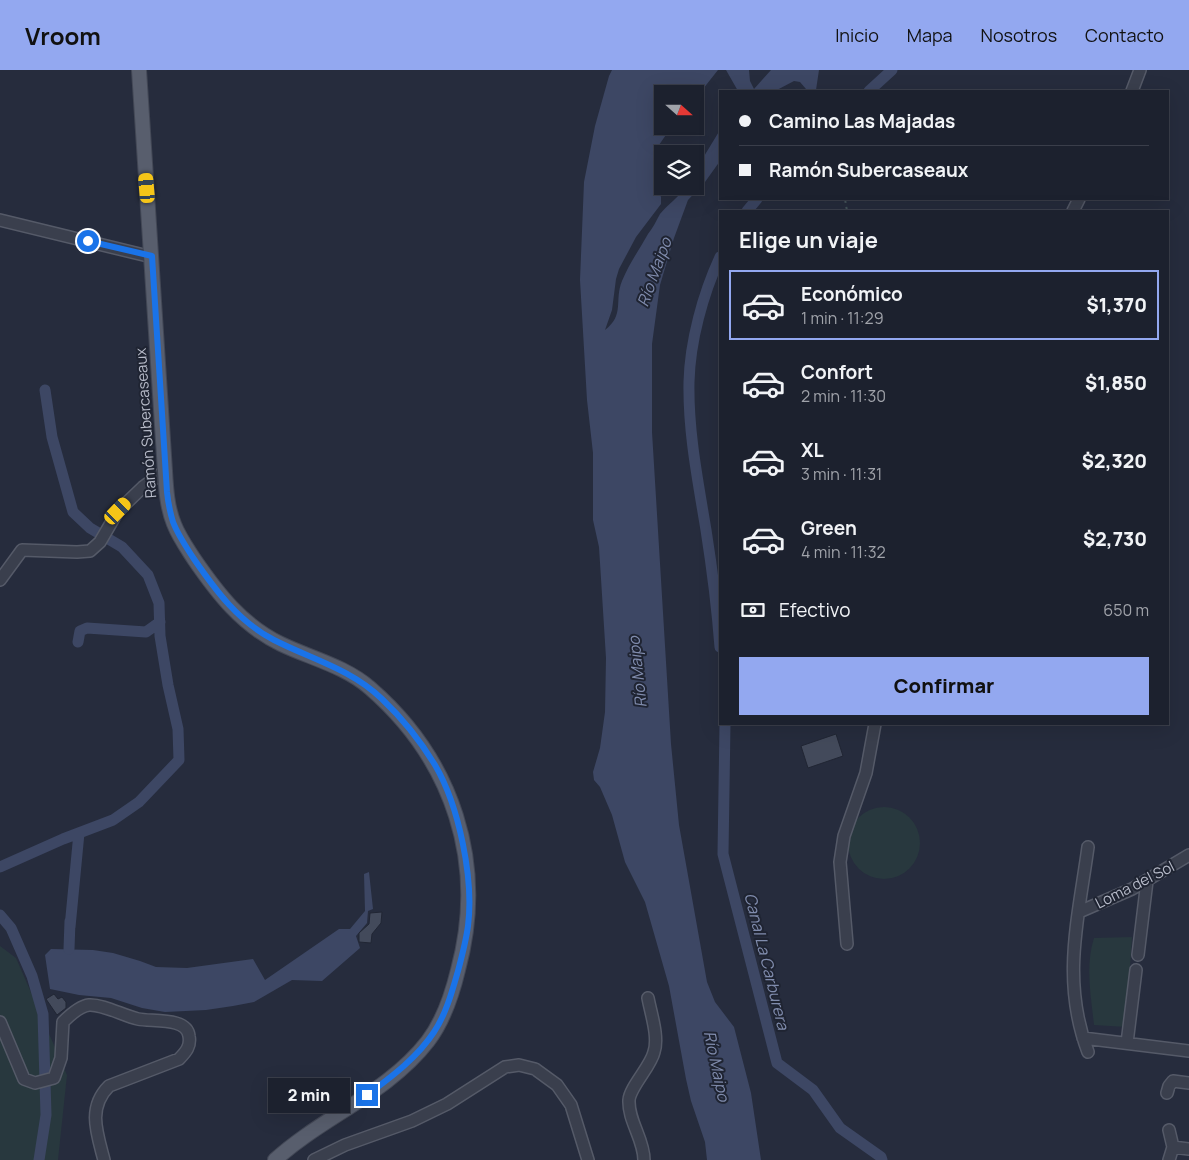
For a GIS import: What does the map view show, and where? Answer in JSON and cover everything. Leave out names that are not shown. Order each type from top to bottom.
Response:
[{"type":"main road","name":"Ramón Subercaseaux","points":[[139,70],[165,470],[171,514],[182,540],[211,583],[234,611],[272,639],[338,668],[367,685],[384,700],[435,764],[446,787],[460,834],[467,868],[469,912],[466,937],[451,995],[435,1031],[414,1056],[386,1080],[345,1111],[298,1141],[275,1160]]},
{"type":"street","points":[[1132,90],[1140,70]]},
{"type":"street","points":[[0,220],[152,256]]},
{"type":"street","points":[[0,580],[22,550],[90,551],[103,538],[118,511],[143,487],[165,470]]},
{"type":"street","points":[[847,944],[840,862],[844,836],[866,773],[875,725]]},
{"type":"street","points":[[1088,847],[1074,947],[1073,980],[1075,1008],[1088,1052]]},
{"type":"street","name":"Loma del Sol","points":[[1079,912],[1119,896],[1189,855]]},
{"type":"street","points":[[1138,955],[1147,881]]},
{"type":"street","points":[[1127,1043],[1136,970]]},
{"type":"street","points":[[644,1160],[644,1149],[630,1111],[629,1098],[654,1052],[654,1027],[648,998]]},
{"type":"street","points":[[0,1022],[24,1079],[35,1082],[54,1078],[61,1058],[63,1022],[87,1005],[139,1019],[177,1023],[187,1028],[190,1044],[179,1060],[109,1086],[102,1093],[95,1115],[96,1129],[104,1160]]},
{"type":"street","points":[[1083,1038],[1189,1051]]},
{"type":"street","points":[[314,1160],[344,1145],[412,1120],[447,1104],[505,1066],[519,1065],[535,1069],[557,1085],[571,1105],[588,1160]]},
{"type":"street","points":[[1167,1093],[1173,1081],[1189,1083]]},
{"type":"street","points":[[1169,1130],[1173,1147],[1169,1160]]},
{"type":"street","points":[[1173,1147],[1189,1148]]},
{"type":"shaded area","points":[[877,807],[891,807],[910,817],[920,836],[920,850],[910,869],[891,879],[877,879],[858,869],[848,850],[848,836],[858,817]]},
{"type":"shaded area","points":[[1132,937],[1126,1027],[1094,1025],[1089,970],[1094,938]]},
{"type":"shaded area","points":[[0,946],[16,958],[67,1075],[58,1160],[0,1160]]},
{"type":"water","name":"Río Maipo","points":[[612,70],[718,70],[704,88],[704,85],[654,85],[654,135],[666,135],[659,145],[654,145],[654,195],[660,195],[661,204],[636,237],[619,269],[612,310],[605,330],[615,319],[622,281],[660,214],[680,195],[693,195],[688,200],[674,238],[660,285],[652,344],[652,432],[671,744],[679,825],[707,982],[715,1002],[734,1027],[751,1093],[761,1160],[707,1160],[705,1142],[691,1101],[686,1079],[669,986],[645,902],[625,862],[612,815],[600,787],[594,780],[593,772],[600,748],[605,712],[606,658],[599,547],[593,520],[593,453],[587,400],[580,280],[584,182],[595,126]]},
{"type":"water","points":[[726,70],[749,70],[750,81],[754,89],[771,70],[819,70],[816,90],[806,89],[800,82],[794,81],[777,90],[737,90]]},
{"type":"water","points":[[719,132],[719,162],[705,182],[704,156]]},
{"type":"water","points":[[369,872],[373,909],[368,911],[367,923],[356,936],[360,948],[322,981],[292,980],[254,1002],[206,1010],[165,1012],[142,1008],[111,998],[79,995],[50,989],[45,955],[51,949],[93,950],[113,953],[156,967],[187,968],[253,959],[265,980],[339,929],[350,929],[365,911],[364,874]]},
{"type":"building","points":[[836,734],[843,756],[808,768],[801,746]]},
{"type":"building","points":[[382,912],[381,923],[372,934],[371,943],[359,942],[359,933],[369,924],[370,913]]},
{"type":"building","points":[[54,994],[58,999],[62,997],[66,1002],[66,1008],[57,1015],[46,999]]},
{"type":"waterway","name":"Canal La Carburera","points":[[870,90],[892,70]]},
{"type":"waterway","name":"Canal La Carburera","points":[[748,210],[756,200]]},
{"type":"waterway","name":"Canal La Carburera","points":[[719,259],[698,318],[689,382],[692,438],[712,573],[719,637]]},
{"type":"waterway","points":[[0,867],[63,839],[113,820],[139,802],[179,760],[178,729],[160,636],[159,603],[148,575],[122,547],[90,528],[73,512],[52,437],[45,390]]},
{"type":"waterway","points":[[78,642],[80,631],[87,628],[146,632],[160,622]]},
{"type":"waterway","name":"Canal La Carburera","points":[[725,725],[723,854],[777,1063],[813,1090],[840,1128],[881,1157],[882,1160]]},
{"type":"waterway","points":[[70,927],[79,833]]},
{"type":"waterway","points":[[0,915],[11,928],[32,976],[43,1014],[46,1115],[39,1160]]},
{"type":"waterway","points":[[69,949],[70,921]]},
{"type":"route","points":[[88,241],[152,256],[168,504],[182,540],[201,570],[225,601],[244,620],[272,639],[349,674],[367,685],[384,700],[435,764],[451,800],[465,853],[469,884],[468,926],[456,978],[440,1023],[429,1040],[404,1066],[367,1095]]}]
